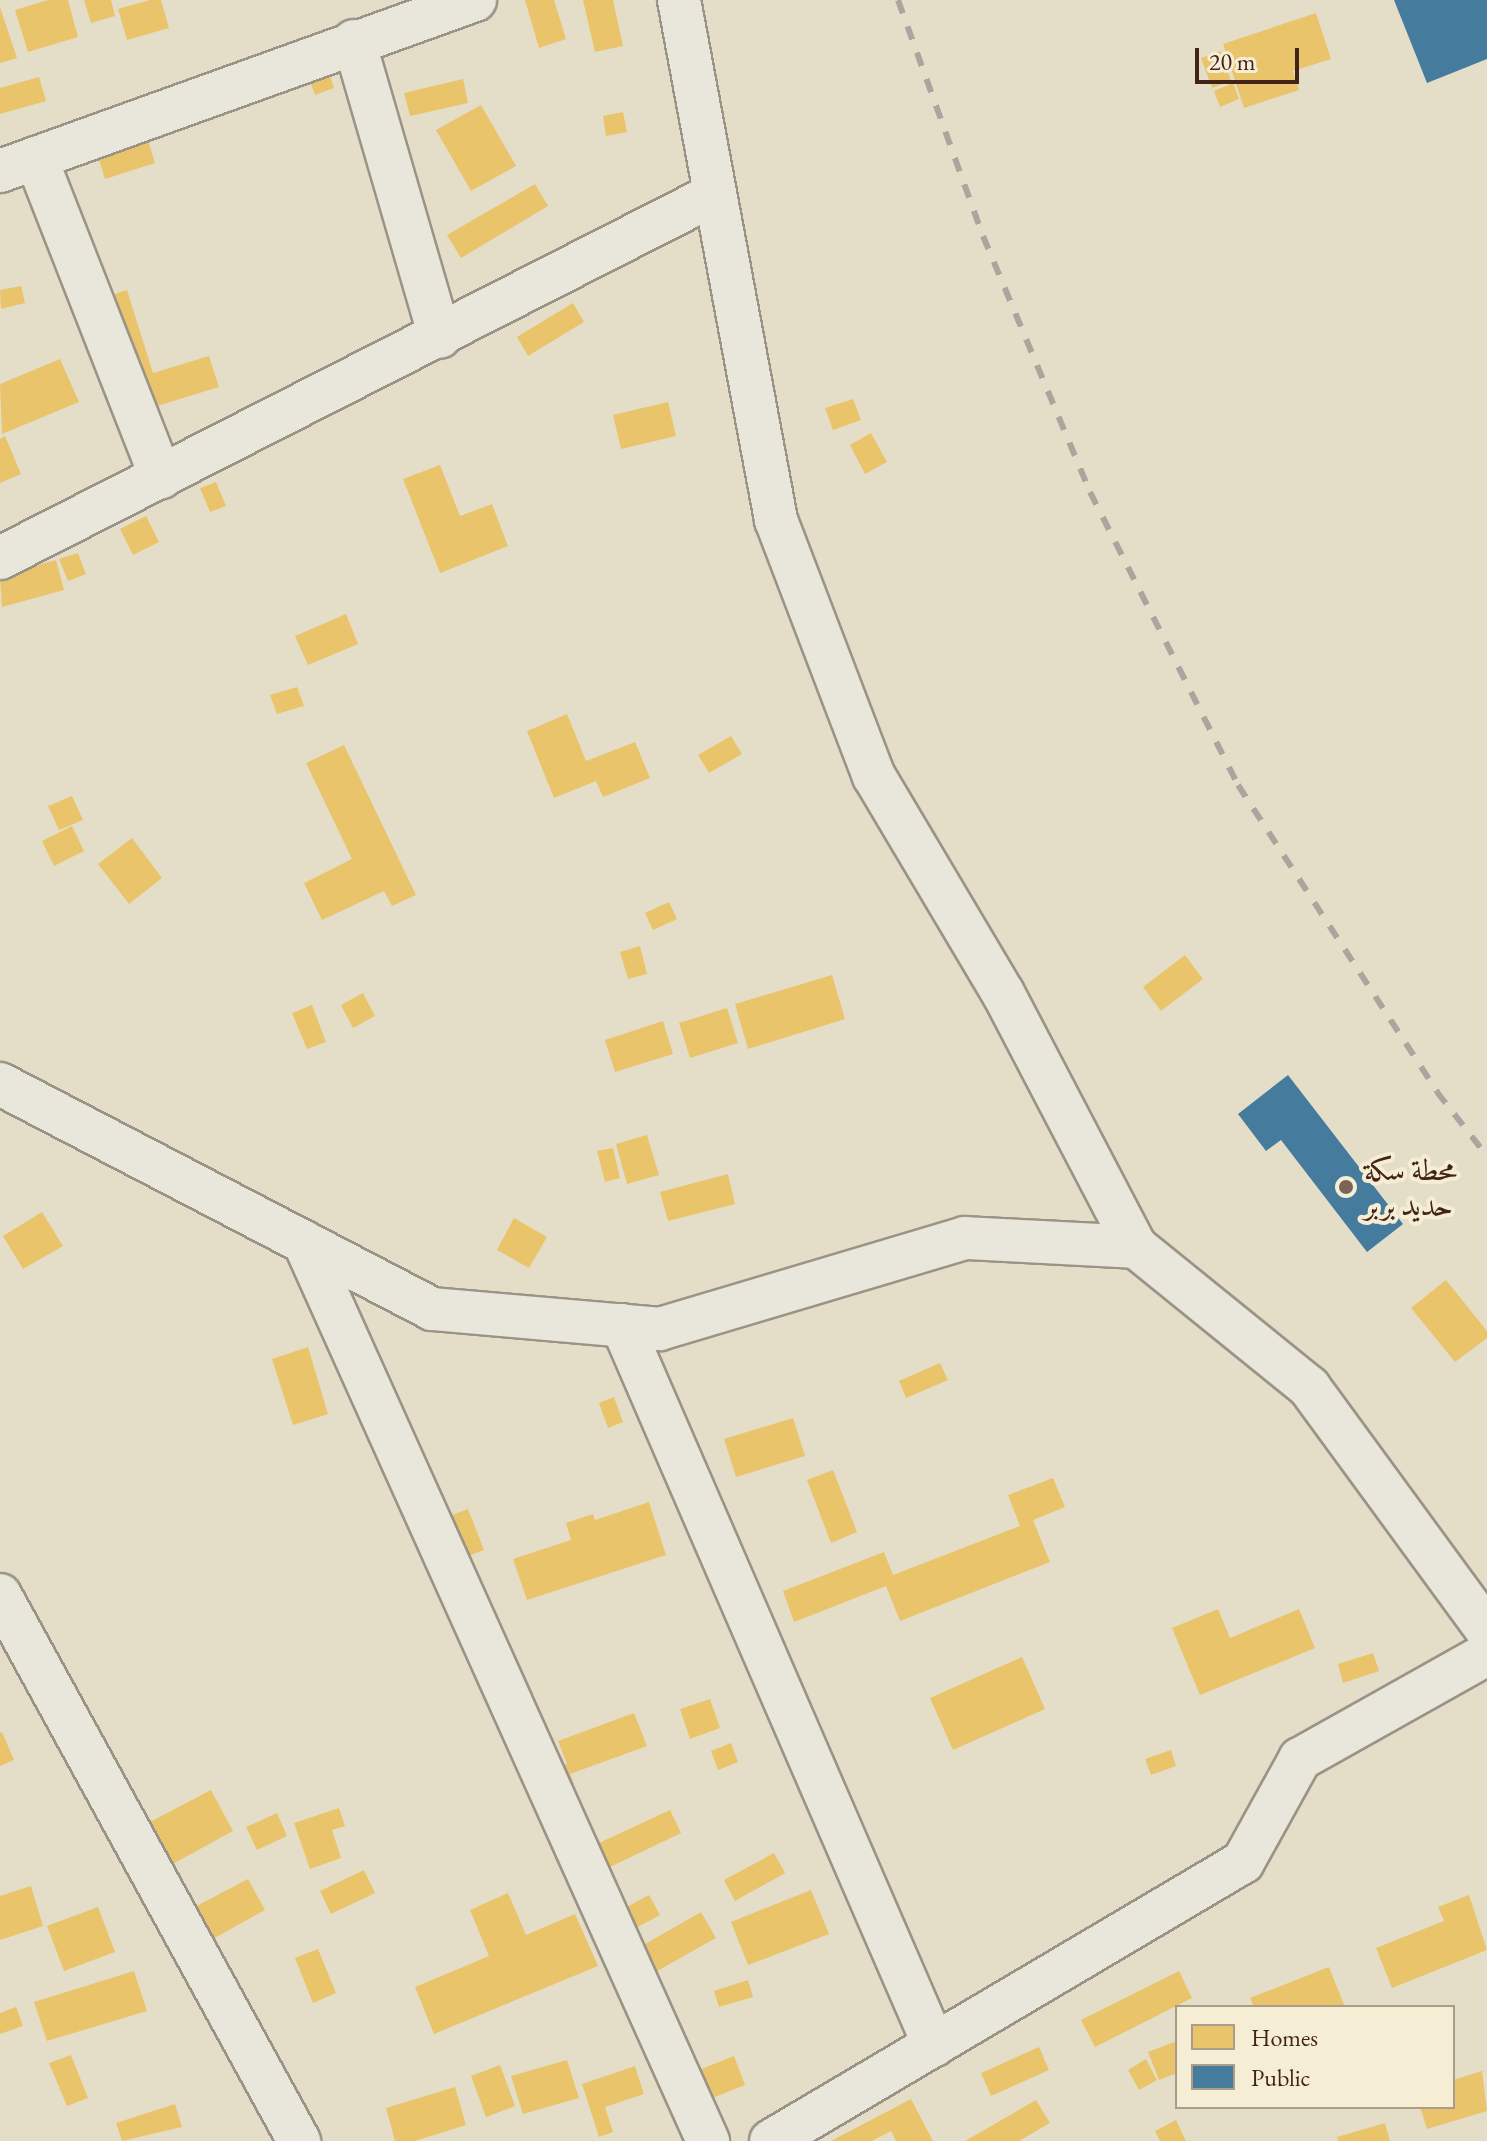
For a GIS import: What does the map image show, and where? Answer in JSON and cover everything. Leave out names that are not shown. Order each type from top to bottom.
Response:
[{"type":"street","points":[[161,477],[18,164],[475,0]]},
{"type":"street","points":[[679,0],[776,520],[874,776],[1003,993],[1136,1247],[1309,1387],[1487,1630]]},
{"type":"street","points":[[354,41],[440,337]]},
{"type":"street","points":[[0,558],[440,337],[713,195]]},
{"type":"street","points":[[0,1084],[432,1309],[660,1329],[965,1238],[1136,1247]]},
{"type":"street","points":[[304,1242],[708,2141]]},
{"type":"street","points":[[622,1325],[934,2045]]},
{"type":"street","points":[[0,1595],[299,2141]]},
{"type":"street","points":[[771,2141],[1243,1862],[1300,1759],[1487,1654]]},
{"type":"building: Homes","points":[[48,0],[68,0],[78,37],[28,52],[15,10]]},
{"type":"building: Homes","points":[[84,0],[111,0],[115,16],[91,23]]},
{"type":"building: Homes","points":[[161,0],[169,28],[127,40],[118,9]]},
{"type":"building: Homes","points":[[525,0],[554,0],[566,39],[539,48]]},
{"type":"building: Homes","points":[[583,0],[613,0],[623,46],[595,52]]},
{"type":"building: Homes","points":[[0,7],[17,58],[0,63]]},
{"type":"building: Homes","points":[[1316,13],[1331,59],[1293,71],[1299,90],[1244,108],[1223,44]]},
{"type":"building: Homes","points":[[1221,51],[1231,81],[1212,88],[1201,58]]},
{"type":"building: Homes","points":[[326,64],[334,88],[315,95],[306,71]]},
{"type":"building: Homes","points":[[39,77],[46,101],[0,114],[0,88]]},
{"type":"building: Homes","points":[[463,79],[468,103],[410,116],[404,93]]},
{"type":"building: Homes","points":[[1233,83],[1239,99],[1220,107],[1214,91]]},
{"type":"building: Homes","points":[[481,105],[516,166],[471,191],[436,130]]},
{"type":"building: Homes","points":[[623,112],[627,132],[606,136],[603,116]]},
{"type":"building: Homes","points":[[147,137],[155,163],[105,179],[97,153]]},
{"type":"building: Homes","points":[[535,184],[548,206],[461,258],[447,235]]},
{"type":"building: Homes","points":[[21,286],[25,303],[1,309],[0,290]]},
{"type":"building: Homes","points":[[127,290],[153,373],[209,356],[219,387],[141,411],[106,297]]},
{"type":"building: Homes","points":[[573,303],[584,322],[528,356],[517,337]]},
{"type":"building: Homes","points":[[60,359],[79,402],[2,434],[0,384]]},
{"type":"building: Homes","points":[[853,399],[861,420],[833,430],[825,408]]},
{"type":"building: Homes","points":[[668,402],[676,436],[621,449],[613,415]]},
{"type":"building: Homes","points":[[871,433],[887,462],[865,474],[850,445]]},
{"type":"building: Homes","points":[[5,436],[21,474],[0,483],[0,439]]},
{"type":"building: Homes","points":[[440,465],[460,516],[492,504],[508,546],[440,573],[403,479]]},
{"type":"building: Homes","points":[[216,482],[226,506],[210,512],[200,488]]},
{"type":"building: Homes","points":[[146,516],[159,542],[133,555],[120,529]]},
{"type":"building: Homes","points":[[78,553],[86,574],[68,581],[59,559]]},
{"type":"building: Homes","points":[[56,560],[64,590],[2,607],[0,576]]},
{"type":"building: Homes","points":[[346,614],[358,644],[308,665],[295,636]]},
{"type":"building: Homes","points":[[297,687],[304,706],[277,714],[270,695]]},
{"type":"building: Homes","points":[[567,714],[586,761],[635,742],[650,778],[603,797],[596,781],[554,798],[527,731]]},
{"type":"building: Homes","points":[[731,736],[742,754],[709,773],[698,755]]},
{"type":"building: Homes","points":[[344,745],[416,895],[392,906],[384,891],[322,920],[304,883],[352,859],[306,763]]},
{"type":"building: Homes","points":[[72,796],[83,820],[59,830],[48,806]]},
{"type":"building: Homes","points":[[72,826],[84,851],[54,866],[42,841]]},
{"type":"building: Homes","points":[[132,838],[162,878],[129,904],[98,864]]},
{"type":"building: Homes","points":[[669,902],[677,919],[653,930],[645,913]]},
{"type":"building: Homes","points":[[640,946],[647,974],[628,979],[620,952]]},
{"type":"building: Homes","points":[[1185,955],[1203,979],[1161,1011],[1143,987]]},
{"type":"building: Homes","points":[[832,975],[845,1019],[748,1049],[735,1004]]},
{"type":"building: Homes","points":[[363,993],[375,1016],[353,1028],[341,1005]]},
{"type":"building: Homes","points":[[312,1005],[326,1042],[307,1049],[292,1013]]},
{"type":"building: Homes","points":[[727,1008],[738,1043],[690,1058],[679,1023]]},
{"type":"building: Homes","points":[[663,1021],[673,1054],[615,1072],[605,1040]]},
{"type":"building: Homes","points":[[647,1135],[659,1175],[627,1184],[616,1144]]},
{"type":"building: Homes","points":[[613,1148],[620,1178],[605,1182],[597,1151]]},
{"type":"building: Homes","points":[[728,1174],[735,1204],[668,1221],[660,1192]]},
{"type":"building: Homes","points":[[42,1212],[63,1246],[23,1269],[3,1236]]},
{"type":"building: Homes","points":[[514,1218],[547,1237],[529,1268],[497,1250]]},
{"type":"building: Homes","points":[[1446,1280],[1487,1331],[1487,1338],[1455,1362],[1411,1308]]},
{"type":"building: Homes","points":[[308,1347],[328,1414],[293,1425],[272,1359]]},
{"type":"building: Homes","points":[[940,1363],[948,1380],[906,1398],[899,1381]]},
{"type":"building: Homes","points":[[614,1397],[623,1422],[608,1428],[599,1403]]},
{"type":"building: Homes","points":[[793,1418],[805,1456],[736,1477],[724,1439]]},
{"type":"building: Homes","points":[[833,1470],[857,1532],[831,1543],[807,1480]]},
{"type":"building: Homes","points":[[1053,1478],[1065,1507],[1033,1520],[1050,1562],[900,1621],[886,1586],[794,1622],[783,1591],[884,1552],[893,1575],[1020,1526],[1008,1495]]},
{"type":"building: Homes","points":[[649,1502],[666,1555],[527,1600],[513,1559],[571,1540],[566,1523],[593,1514],[595,1520]]},
{"type":"building: Homes","points":[[468,1509],[484,1550],[455,1561],[439,1520]]},
{"type":"building: Homes","points":[[1218,1609],[1230,1638],[1299,1609],[1315,1648],[1200,1695],[1172,1628]]},
{"type":"building: Homes","points":[[1373,1653],[1379,1671],[1343,1683],[1338,1664]]},
{"type":"building: Homes","points":[[1022,1657],[1045,1709],[953,1750],[930,1698]]},
{"type":"building: Homes","points":[[710,1699],[720,1728],[690,1739],[680,1709]]},
{"type":"building: Homes","points":[[634,1713],[647,1746],[570,1774],[574,1784],[557,1791],[549,1770],[567,1764],[558,1741]]},
{"type":"building: Homes","points":[[0,1733],[14,1760],[0,1766]]},
{"type":"building: Homes","points":[[731,1743],[738,1762],[718,1770],[711,1751]]},
{"type":"building: Homes","points":[[1171,1750],[1176,1766],[1151,1775],[1145,1759]]},
{"type":"building: Homes","points":[[211,1790],[233,1831],[169,1866],[146,1824]]},
{"type":"building: Homes","points":[[339,1808],[345,1826],[332,1830],[341,1858],[310,1869],[294,1823]]},
{"type":"building: Homes","points":[[670,1810],[681,1833],[610,1867],[599,1843]]},
{"type":"building: Homes","points":[[277,1813],[287,1836],[257,1850],[246,1827]]},
{"type":"building: Homes","points":[[774,1853],[785,1873],[735,1901],[724,1880]]},
{"type":"building: Homes","points":[[364,1870],[375,1893],[331,1914],[320,1891]]},
{"type":"building: Homes","points":[[248,1879],[265,1910],[209,1941],[191,1909]]},
{"type":"building: Homes","points":[[31,1886],[43,1926],[0,1940],[0,1896]]},
{"type":"building: Homes","points":[[811,1890],[829,1934],[748,1965],[731,1922]]},
{"type":"building: Homes","points":[[508,1893],[526,1935],[575,1914],[598,1966],[434,2034],[415,1987],[489,1956],[470,1910]]},
{"type":"building: Homes","points":[[649,1895],[660,1915],[621,1936],[610,1916]]},
{"type":"building: Homes","points":[[1469,1895],[1487,1950],[1392,1988],[1376,1948],[1444,1921],[1438,1907]]},
{"type":"building: Homes","points":[[98,1907],[115,1952],[64,1971],[47,1926]]},
{"type":"building: Homes","points":[[701,1912],[716,1938],[641,1980],[626,1955]]},
{"type":"building: Homes","points":[[318,1949],[336,1993],[313,2003],[295,1958]]},
{"type":"building: Homes","points":[[1329,1967],[1344,2005],[1253,2005],[1250,1998]]},
{"type":"building: Homes","points":[[134,1971],[147,2011],[47,2041],[34,2002]]},
{"type":"building: Homes","points":[[1179,1971],[1192,1998],[1095,2047],[1081,2020]]},
{"type":"building: Homes","points":[[748,1980],[753,1997],[719,2007],[714,1991]]},
{"type":"building: Homes","points":[[16,2007],[23,2026],[0,2034],[0,2013]]},
{"type":"building: Homes","points":[[1175,2042],[1175,2074],[1159,2080],[1148,2052]]},
{"type":"building: Homes","points":[[1039,2047],[1049,2070],[991,2096],[981,2073]]},
{"type":"building: Homes","points":[[71,2055],[88,2098],[67,2106],[49,2063]]},
{"type":"building: Homes","points":[[734,2056],[745,2085],[692,2106],[681,2077]]},
{"type":"building: Homes","points":[[1146,2059],[1157,2080],[1139,2090],[1128,2070]]},
{"type":"building: Homes","points":[[567,2060],[579,2098],[523,2114],[511,2076]]},
{"type":"building: Homes","points":[[500,2065],[515,2106],[486,2117],[471,2076]]},
{"type":"building: Homes","points":[[635,2066],[644,2094],[605,2107],[613,2132],[599,2137],[582,2084]]},
{"type":"building: Homes","points":[[1482,2071],[1487,2111],[1427,2129],[1421,2109],[1455,2109],[1455,2079]]},
{"type":"building: Homes","points":[[455,2087],[466,2125],[415,2141],[395,2141],[386,2108]]},
{"type":"building: Homes","points":[[911,2099],[933,2141],[896,2141],[891,2131],[872,2141],[831,2141]]},
{"type":"building: Homes","points":[[1036,2100],[1050,2123],[1019,2141],[965,2141]]},
{"type":"building: Homes","points":[[175,2104],[182,2127],[122,2141],[116,2123]]},
{"type":"building: Homes","points":[[1176,2120],[1186,2141],[1160,2141],[1155,2131]]},
{"type":"building: Homes","points":[[1385,2123],[1390,2141],[1338,2141],[1337,2137]]},
{"type":"building: Public","points":[[1394,0],[1487,0],[1487,59],[1427,83]]},
{"type":"building: Public","name":"محطة سكة حديد بربر","points":[[1288,1075],[1403,1224],[1367,1252],[1281,1140],[1266,1151],[1238,1114]]},
{"type":"railway","points":[[898,0],[983,236],[1090,492],[1238,785],[1437,1092],[1487,1156]]},
{"type":"place","name":"محطة سكة حديد بربر","points":[[1346,1187]]}]
